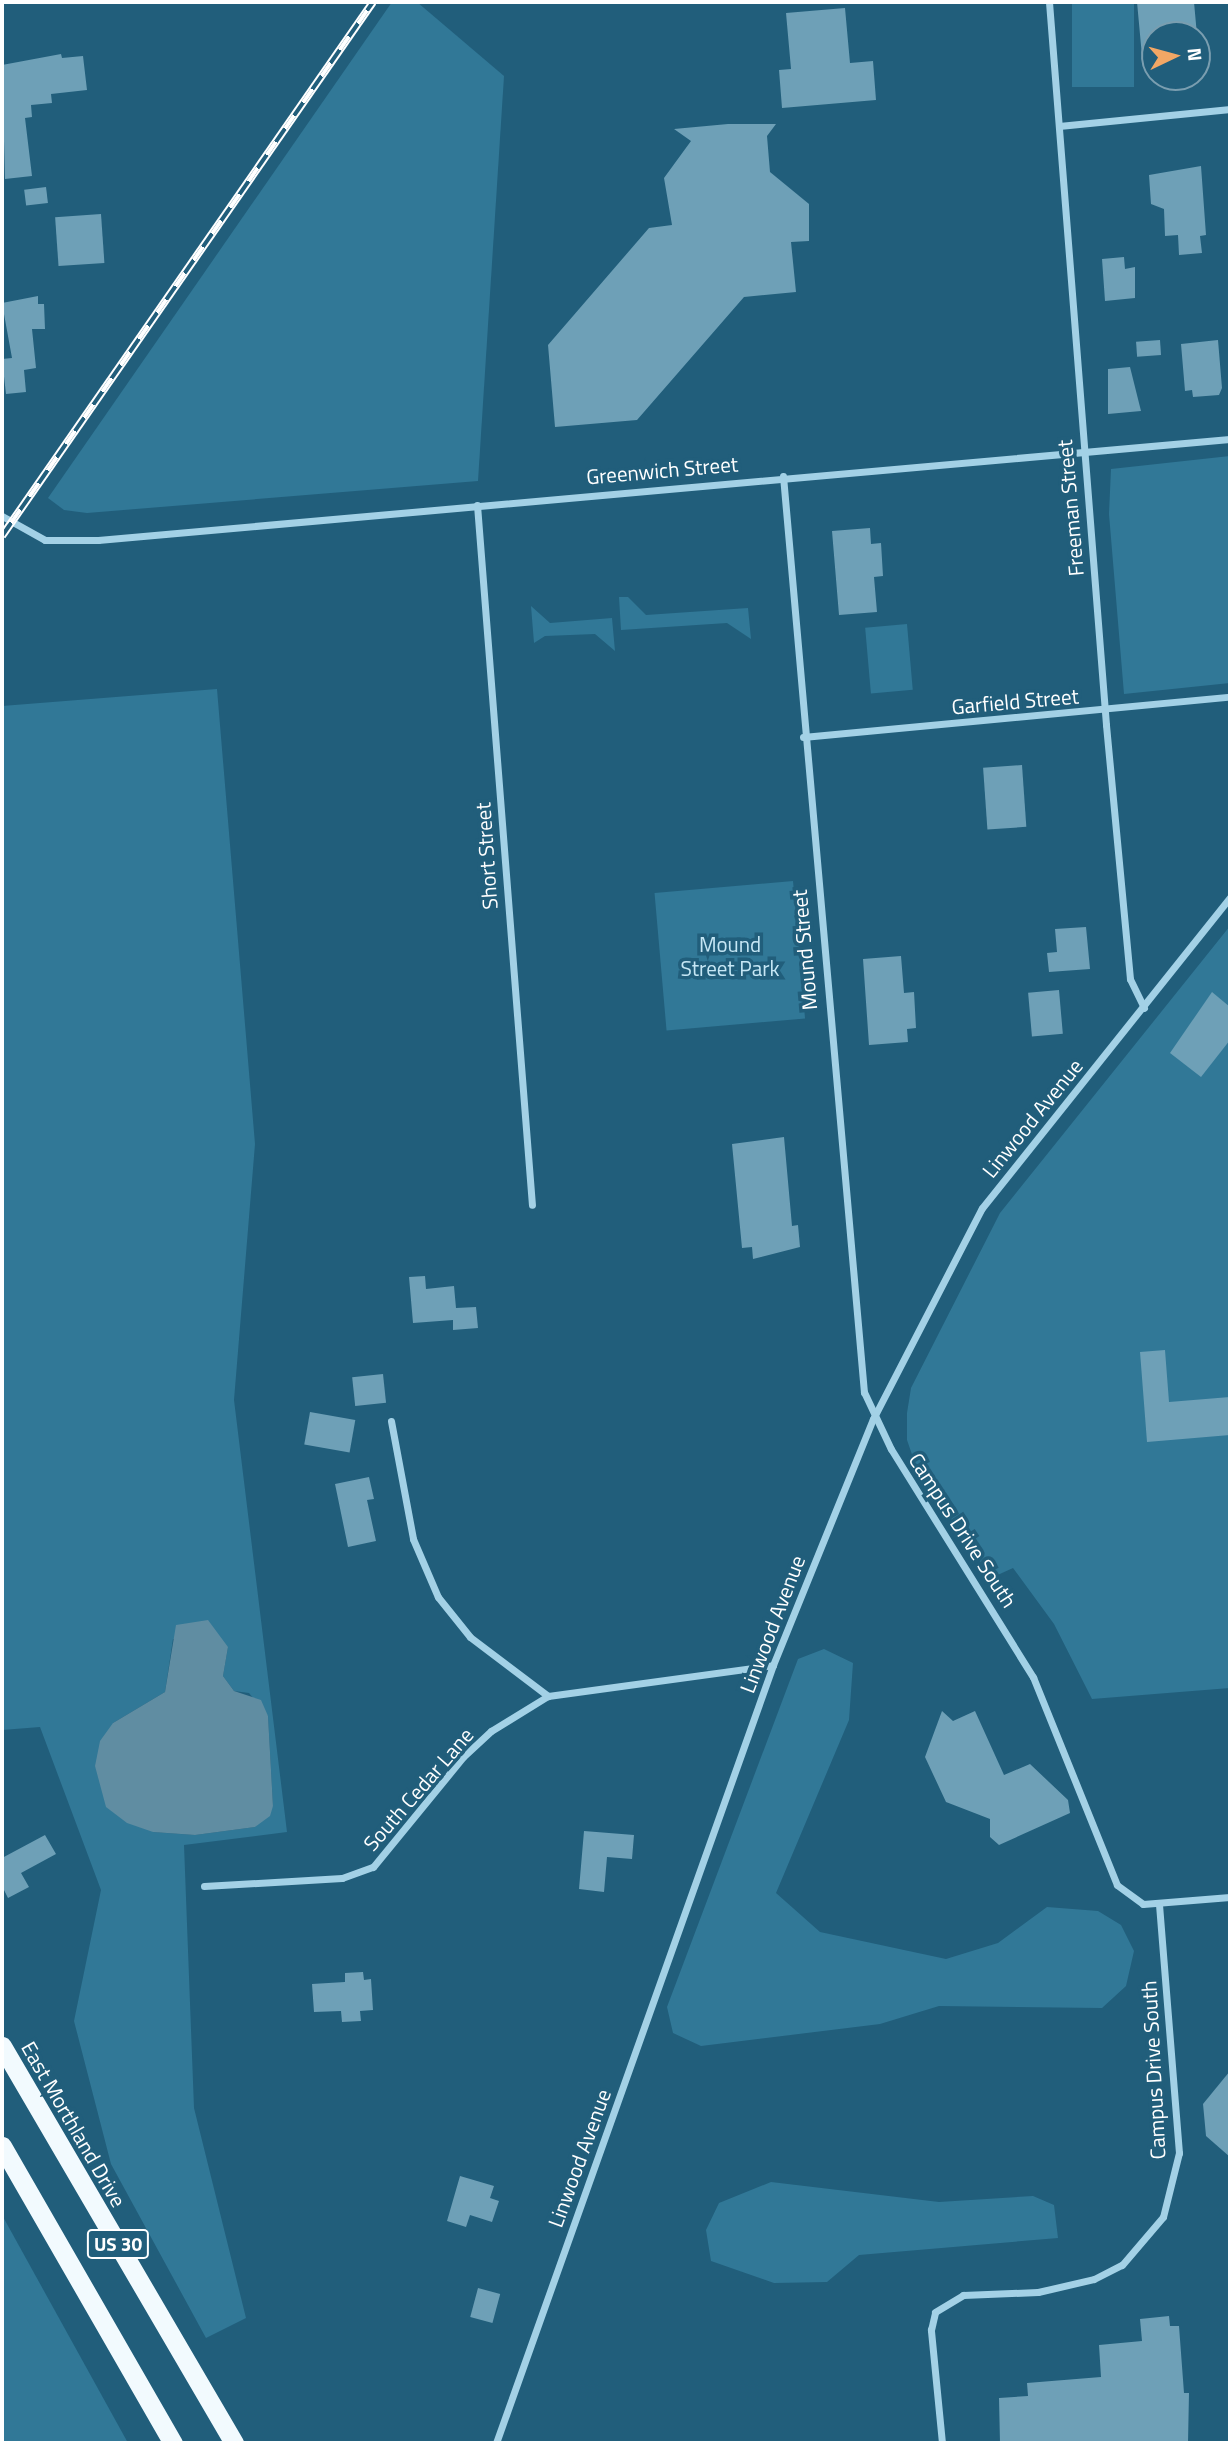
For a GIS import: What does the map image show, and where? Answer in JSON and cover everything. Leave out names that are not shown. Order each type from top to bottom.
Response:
[{"type":"highway","name":"East Morthland Drive","points":[[2,2046],[234,2443]]},
{"type":"highway","name":"US 30","points":[[2,2146],[173,2443]]},
{"type":"street","name":"Freeman Street","points":[[1049,2],[1104,711],[1130,979],[1144,1008]]},
{"type":"street","points":[[1059,127],[1230,109]]},
{"type":"street","name":"Greenwich Street","points":[[2,516],[45,540],[98,540],[783,476],[1083,454],[1230,439]]},
{"type":"street","name":"Mound Street","points":[[783,476],[803,737],[858,1360],[873,1419]]},
{"type":"street","name":"Short Street","points":[[477,505],[532,1205]]},
{"type":"street","name":"Garfield Street","points":[[803,737],[1104,711],[1230,697]]},
{"type":"street","name":"Linwood Avenue","points":[[496,2443],[773,1665],[873,1419],[982,1208],[1230,897]]},
{"type":"street","name":"Campus Drive South","points":[[873,1419],[1033,1677],[1117,1885],[1128,1898],[1159,1904],[1230,1897]]},
{"type":"street","points":[[391,1421],[414,1539],[438,1597],[470,1637],[548,1696]]},
{"type":"street","name":"South Cedar Lane","points":[[204,1886],[342,1878],[373,1867],[463,1757],[491,1731],[548,1696],[773,1665]]},
{"type":"street","name":"Campus Drive South","points":[[942,2443],[931,2330],[935,2312],[963,2295],[1038,2292],[1094,2279],[1122,2264],[1163,2217],[1179,2153],[1159,1904]]},
{"type":"green space","points":[[392,2],[417,2],[504,76],[478,481],[87,513],[64,510],[48,498]]},
{"type":"green space","points":[[1072,2],[1134,2],[1134,87],[1072,87]]},
{"type":"green space","points":[[1230,456],[1230,683],[1124,694],[1109,514],[1111,469]]},
{"type":"green space","points":[[619,597],[628,597],[646,615],[748,608],[751,639],[727,623],[621,630]]},
{"type":"green space","points":[[531,606],[550,623],[612,618],[615,651],[595,634],[545,636],[534,643]]},
{"type":"green space","points":[[907,624],[913,690],[871,693],[865,628]]},
{"type":"green space","points":[[217,689],[255,1144],[234,1400],[287,1832],[184,1845],[194,2108],[246,2318],[206,2338],[111,2164],[74,2021],[101,1890],[40,1727],[2,1730],[2,706]],"holes":[[[173,1639],[228,1647],[223,1676],[234,1691],[249,1693],[268,1716],[273,1806],[255,1827],[195,1835],[153,1832],[113,1723],[165,1692]]]},
{"type":"green space","name":"Mound Street Park","points":[[793,881],[805,1018],[667,1031],[655,893]]},
{"type":"green space","points":[[1230,926],[1230,1688],[1092,1699],[1054,1624],[1013,1568],[991,1578],[917,1469],[907,1440],[911,1388],[1000,1213]]},
{"type":"green space","points":[[824,1649],[853,1663],[849,1720],[776,1893],[820,1932],[946,1959],[998,1943],[1047,1907],[1098,1911],[1121,1925],[1134,1951],[1126,1986],[1102,2008],[939,2006],[880,2024],[701,2046],[673,2033],[667,2007],[798,1659]]},
{"type":"green space","points":[[771,2182],[939,2202],[1033,2196],[1054,2205],[1058,2238],[859,2255],[827,2282],[774,2283],[711,2261],[706,2230],[719,2203]]},
{"type":"green space","points":[[2,2215],[128,2443],[2,2443]]},
{"type":"shaded area","points":[[208,1620],[228,1647],[223,1676],[234,1691],[261,1700],[268,1716],[273,1806],[270,1816],[255,1827],[195,1835],[153,1832],[127,1823],[106,1807],[95,1766],[100,1741],[113,1723],[165,1692],[176,1625]]},
{"type":"building","points":[[1137,2],[1194,2],[1196,21],[1141,21],[1141,45]]},
{"type":"building","points":[[845,8],[850,63],[873,61],[876,100],[782,108],[779,70],[791,69],[786,13]]},
{"type":"building","points":[[61,54],[62,58],[83,56],[87,90],[51,94],[52,103],[31,105],[32,117],[25,118],[32,176],[5,179],[2,65]]},
{"type":"building","points":[[728,124],[776,124],[767,136],[770,172],[809,204],[809,241],[791,242],[796,292],[744,297],[637,420],[555,427],[548,345],[649,228],[672,225],[664,178],[691,141],[674,129]]},
{"type":"building","points":[[1201,166],[1206,235],[1200,236],[1202,253],[1179,255],[1178,235],[1165,236],[1164,209],[1151,204],[1149,175]]},
{"type":"building","points":[[46,187],[48,203],[26,206],[24,190]]},
{"type":"building","points":[[101,214],[104,263],[59,266],[55,217]]},
{"type":"building","points":[[1124,257],[1125,269],[1135,267],[1135,298],[1105,301],[1102,259]]},
{"type":"building","points":[[38,296],[38,304],[44,304],[45,329],[32,329],[36,368],[24,370],[26,392],[6,394],[2,359],[12,358],[2,303]]},
{"type":"building","points":[[1160,340],[1161,355],[1137,357],[1136,342]]},
{"type":"building","points":[[1218,340],[1222,388],[1219,395],[1193,397],[1192,390],[1185,391],[1181,344]]},
{"type":"building","points":[[1130,367],[1141,411],[1108,414],[1108,369]]},
{"type":"building","points":[[870,528],[871,544],[881,543],[883,576],[874,577],[877,612],[839,615],[832,531]]},
{"type":"building","points":[[1022,765],[1026,827],[987,830],[983,768]]},
{"type":"building","points":[[1086,927],[1090,969],[1049,972],[1047,953],[1057,952],[1055,929]]},
{"type":"building","points":[[901,956],[904,993],[914,992],[916,1028],[907,1029],[908,1042],[869,1045],[863,959]]},
{"type":"building","points":[[1059,990],[1063,1034],[1032,1037],[1028,993]]},
{"type":"building","points":[[1212,992],[1230,1007],[1230,1040],[1201,1077],[1170,1053]]},
{"type":"building","points":[[784,1137],[792,1226],[798,1225],[800,1247],[753,1259],[752,1247],[742,1248],[732,1144]]},
{"type":"building","points":[[425,1276],[426,1289],[454,1286],[456,1308],[476,1307],[478,1328],[453,1330],[453,1320],[413,1323],[409,1277]]},
{"type":"building","points":[[1165,1350],[1169,1402],[1230,1397],[1230,1435],[1147,1442],[1140,1352]]},
{"type":"building","points":[[383,1374],[386,1403],[355,1406],[352,1377]]},
{"type":"building","points":[[310,1412],[355,1420],[350,1452],[304,1444]]},
{"type":"building","points":[[369,1477],[374,1499],[367,1500],[376,1541],[348,1547],[335,1484]]},
{"type":"building","points":[[942,1711],[953,1721],[975,1711],[1004,1775],[1030,1764],[1068,1800],[1070,1813],[999,1845],[990,1837],[990,1819],[946,1802],[925,1757]]},
{"type":"building","points":[[584,1831],[634,1835],[632,1859],[607,1857],[604,1892],[579,1889]]},
{"type":"building","points":[[45,1835],[56,1854],[21,1873],[29,1887],[8,1898],[2,1886],[2,1858]]},
{"type":"building","points":[[363,1972],[364,1980],[371,1979],[373,2010],[360,2011],[361,2021],[342,2022],[341,2011],[314,2012],[312,1984],[345,1982],[345,1973]]},
{"type":"building","points":[[1230,2071],[1230,2157],[1206,2136],[1203,2104]]},
{"type":"building","points":[[460,2176],[494,2186],[490,2198],[499,2201],[492,2222],[470,2215],[466,2227],[447,2221]]},
{"type":"building","points":[[478,2288],[500,2294],[492,2323],[470,2317]]},
{"type":"building","points":[[1169,2316],[1170,2326],[1179,2326],[1184,2393],[1189,2393],[1188,2443],[1000,2443],[999,2398],[1028,2396],[1027,2383],[1101,2377],[1099,2345],[1142,2341],[1140,2319]]},
{"type":"railway","points":[[2,536],[373,2]]}]
